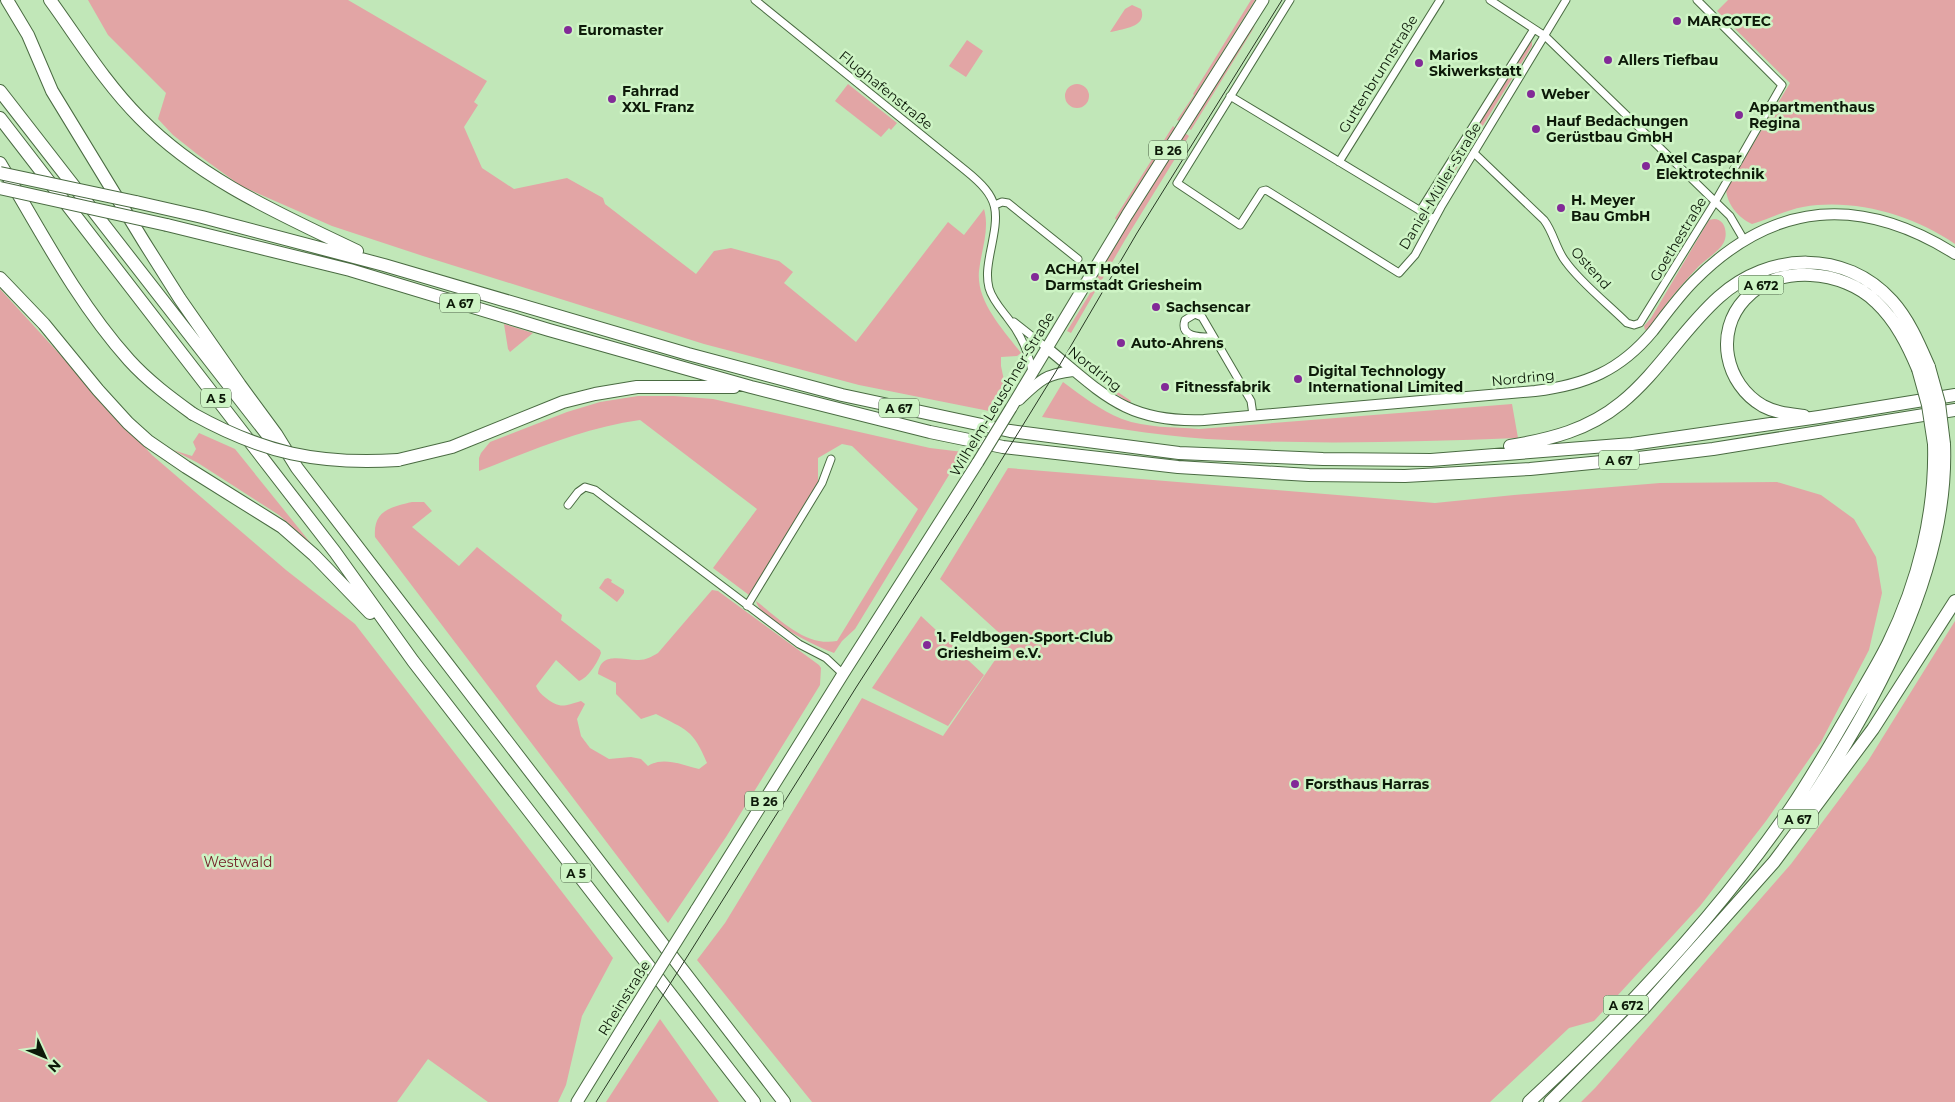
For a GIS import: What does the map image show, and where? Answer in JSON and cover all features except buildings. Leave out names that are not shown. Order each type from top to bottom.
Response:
[{"type":"highway","name":"A 5","points":[[7,0],[28,35],[52,91],[144,242],[180,299],[276,434],[297,468],[784,1102]]},
{"type":"highway","name":"A 67","points":[[50,0],[119,95],[140,119],[178,152],[248,198],[384,265],[688,354],[842,395],[1010,432],[1179,453],[1323,459],[1431,460],[1632,444],[1819,418],[1955,395]]},
{"type":"highway","points":[[0,91],[246,411],[268,438],[297,468]]},
{"type":"highway","name":"A 5","points":[[0,118],[335,552],[399,644],[754,1102]]},
{"type":"highway","name":"A 67","points":[[0,163],[66,273],[109,336],[149,379],[170,398],[194,414],[243,440],[285,454],[348,461],[398,460],[452,447],[563,402],[595,394],[637,387],[751,387]]},
{"type":"highway","points":[[0,173],[202,217],[384,265]]},
{"type":"highway","name":"A 67","points":[[0,188],[167,225],[350,270],[751,387],[930,432],[1003,447],[1178,467],[1309,475],[1413,475],[1530,469],[1713,449],[1955,410]]},
{"type":"highway","name":"A 672","points":[[1529,1102],[1596,1037],[1690,936],[1756,856],[1810,778],[1889,642],[1914,579],[1928,523],[1933,492],[1939,444],[1928,404],[1917,340],[1900,311],[1872,283],[1847,269],[1821,262],[1794,262],[1780,264],[1753,273],[1731,287],[1694,321],[1645,379]]},
{"type":"highway","name":"A 672","points":[[1819,418],[1782,412],[1766,407],[1747,394],[1733,375],[1727,352],[1727,341],[1732,318],[1745,298],[1763,284],[1803,274],[1829,278],[1859,290],[1875,301],[1892,320],[1923,368]]},
{"type":"highway","name":"A 5","points":[[0,278],[44,324],[98,390],[128,423],[148,441],[186,467],[282,527],[301,543],[399,644]]},
{"type":"highway","name":"A 67","points":[[1431,460],[1549,439],[1573,431],[1605,415],[1621,403],[1645,379]]},
{"type":"highway","name":"A 67","points":[[1730,912],[1819,787],[1859,720],[1904,630],[1926,570],[1939,522],[1944,480],[1939,444]]},
{"type":"highway","name":"A 67","points":[[1730,912],[1774,862],[1832,786],[1873,729],[1955,600]]},
{"type":"highway","name":"A 672","points":[[1550,1102],[1643,1009],[1730,912]]},
{"type":"main road","name":"Wilhelm-Leuschner-Straße","points":[[699,905],[978,462],[1127,215],[1262,0]]},
{"type":"main road","name":"Nordring","points":[[1047,348],[1114,402],[1151,416],[1192,421],[1535,391],[1584,382],[1612,369],[1637,348],[1692,283],[1716,260],[1744,240],[1766,229],[1809,216],[1831,213],[1849,214],[1875,218],[1899,225],[1932,240],[1955,254]]},
{"type":"main road","points":[[1011,408],[1034,385],[1048,375],[1073,370]]},
{"type":"main road","name":"Rheinstraße","points":[[577,1102],[699,905]]},
{"type":"street","name":"Flughafenstraße","points":[[755,0],[976,179],[991,195],[995,205]]},
{"type":"street","points":[[1290,0],[1230,96],[1434,219]]},
{"type":"street","name":"Guttenbrunnstraße","points":[[1338,162],[1440,0]]},
{"type":"street","points":[[1490,0],[1545,36],[1730,216],[1744,240]]},
{"type":"street","name":"Daniel-Müller-Straße","points":[[1230,96],[1177,182],[1240,225],[1262,191],[1266,190],[1399,273],[1415,255],[1434,219],[1566,0]]},
{"type":"street","name":"Goethestraße","points":[[1637,324],[1645,317],[1715,202],[1782,85],[1697,0]]},
{"type":"street","name":"Daniel-Müller-Straße","points":[[1420,211],[1534,29]]},
{"type":"street","name":"Ostend","points":[[1474,154],[1544,220],[1552,233],[1562,257],[1570,268],[1627,323],[1637,324]]},
{"type":"street","points":[[1047,348],[1008,317],[998,306],[991,294],[987,276],[996,225],[995,205],[1002,202],[1008,203],[1078,259]]},
{"type":"street","points":[[1008,317],[1024,345],[1032,372]]},
{"type":"street","points":[[1213,337],[1251,401],[1253,415]]},
{"type":"street","points":[[747,606],[822,483],[831,459]]},
{"type":"street","points":[[568,505],[581,489],[585,487],[595,490],[799,644],[826,658],[843,674]]},
{"type":"green space","points":[[88,0],[348,0],[487,81],[474,102],[478,105],[464,127],[482,168],[514,189],[567,178],[603,198],[605,204],[696,274],[714,251],[731,248],[779,261],[793,272],[784,283],[856,342],[948,222],[964,235],[984,209],[986,233],[979,271],[982,294],[992,315],[1021,353],[1017,356],[1001,357],[1005,385],[989,411],[859,385],[704,344],[332,226],[241,186],[173,135],[158,119],[166,93],[108,35]]},
{"type":"green space","points":[[1251,0],[1255,0],[1179,121],[1177,120],[1194,95]]},
{"type":"green space","points":[[1728,0],[1955,0],[1955,244],[1939,234],[1902,217],[1862,207],[1822,205],[1803,207],[1752,224],[1738,215],[1731,206],[1726,189],[1790,83],[1717,11]]},
{"type":"green space","points":[[1132,5],[1141,9],[1141,20],[1133,26],[1110,32],[1125,9]]},
{"type":"green space","points":[[1255,26],[1191,130],[1188,128],[1247,34]]},
{"type":"green space","points":[[967,40],[983,51],[966,77],[949,66]]},
{"type":"green space","points":[[1530,41],[1532,46],[1440,195],[1436,192]]},
{"type":"green space","points":[[848,84],[897,123],[891,130],[889,128],[881,137],[835,101]]},
{"type":"green space","points":[[1077,84],[1085,88],[1089,96],[1085,104],[1077,108],[1069,104],[1065,96],[1069,88]]},
{"type":"green space","points":[[1173,126],[1175,128],[1117,221],[1115,218]]},
{"type":"green space","points":[[1185,133],[1189,136],[1071,333],[1067,331],[1089,295],[1104,264]]},
{"type":"green space","points":[[1709,220],[1721,221],[1725,227],[1725,238],[1722,246],[1692,273],[1666,304],[1649,329],[1645,330],[1644,326],[1651,318]]},
{"type":"green space","name":"Westwald","points":[[0,289],[152,455],[286,570],[355,624],[613,958],[582,1016],[566,1085],[558,1102],[488,1102],[428,1059],[397,1102],[0,1102]]},
{"type":"green space","points":[[504,324],[533,333],[510,352]]},
{"type":"green space","points":[[1075,360],[1078,360],[1103,382],[1131,401],[1130,403],[1116,394]]},
{"type":"green space","points":[[1063,382],[1114,415],[1131,422],[1150,426],[1199,429],[1512,404],[1518,438],[1362,442],[1246,441],[1166,435],[1042,417]]},
{"type":"green space","points":[[638,396],[713,399],[930,448],[963,452],[855,629],[842,641],[834,653],[803,639],[778,624],[767,616],[756,601],[804,636],[825,642],[837,641],[918,509],[852,446],[842,444],[818,458],[818,483],[749,595],[713,568],[757,509],[640,420],[578,434],[479,471],[479,458],[490,442],[567,412],[600,402]]},
{"type":"green space","points":[[199,433],[235,449],[313,546],[279,515],[198,463],[173,450],[192,456],[196,449],[193,442]]},
{"type":"green space","points":[[1008,468],[1435,503],[1660,483],[1777,482],[1821,495],[1854,519],[1876,557],[1882,593],[1869,650],[1821,742],[1766,821],[1700,906],[1594,1021],[1569,1028],[1490,1102],[812,1102],[697,960],[725,923],[862,698],[943,736],[1008,641],[940,579]]},
{"type":"green space","points":[[412,502],[424,502],[432,511],[412,527],[459,566],[477,547],[562,615],[561,620],[600,650],[601,653],[595,665],[579,681],[556,660],[536,686],[543,695],[555,704],[562,706],[581,701],[585,704],[577,719],[581,736],[590,748],[609,759],[631,757],[641,759],[648,766],[654,763],[666,762],[699,769],[707,763],[697,743],[688,732],[656,714],[641,719],[616,694],[616,683],[598,674],[600,667],[608,659],[642,660],[658,653],[712,590],[718,591],[821,668],[820,685],[726,837],[668,923],[375,537],[377,521],[384,512],[390,508]]},
{"type":"green space","points":[[608,578],[624,590],[624,593],[617,602],[599,588],[605,579]]},
{"type":"green space","name":"1. Feldbogen-Sport-Club Griesheim e.V.","points":[[921,616],[984,675],[948,726],[872,688]]},
{"type":"green space","points":[[1955,621],[1955,1102],[1581,1102],[1791,864],[1868,761]]},
{"type":"green space","points":[[660,1019],[719,1102],[606,1102]]},
{"type":"tram line","points":[[596,1102],[857,686],[970,511],[1055,373],[1137,233],[1282,0]]},
{"type":"place","name":"MARCOTEC","points":[[1677,21]]},
{"type":"place","name":"Euromaster","points":[[568,30]]},
{"type":"place","name":"Allers Tiefbau","points":[[1608,60]]},
{"type":"place","name":"Marios Skiwerkstatt","points":[[1419,63]]},
{"type":"place","name":"Weber","points":[[1531,94]]},
{"type":"place","name":"Fahrrad XXL Franz","points":[[612,99]]},
{"type":"place","name":"Appartmenthaus Regina","points":[[1739,115]]},
{"type":"place","name":"Hauf Bedachungen Gerüstbau GmbH","points":[[1536,129]]},
{"type":"place","name":"Axel Caspar Elektrotechnik","points":[[1646,166]]},
{"type":"place","name":"H. Meyer Bau GmbH","points":[[1561,208]]},
{"type":"place","name":"ACHAT Hotel Darmstadt Griesheim","points":[[1035,277]]},
{"type":"place","name":"Sachsencar","points":[[1156,307]]},
{"type":"place","name":"Auto-Ahrens","points":[[1121,343]]},
{"type":"place","name":"Digital Technology International Limited","points":[[1298,379]]},
{"type":"place","name":"Fitnessfabrik","points":[[1165,387]]},
{"type":"place","name":"1. Feldbogen-Sport-Club Griesheim e.V.","points":[[927,645]]},
{"type":"place","name":"Forsthaus Harras","points":[[1295,784]]}]
